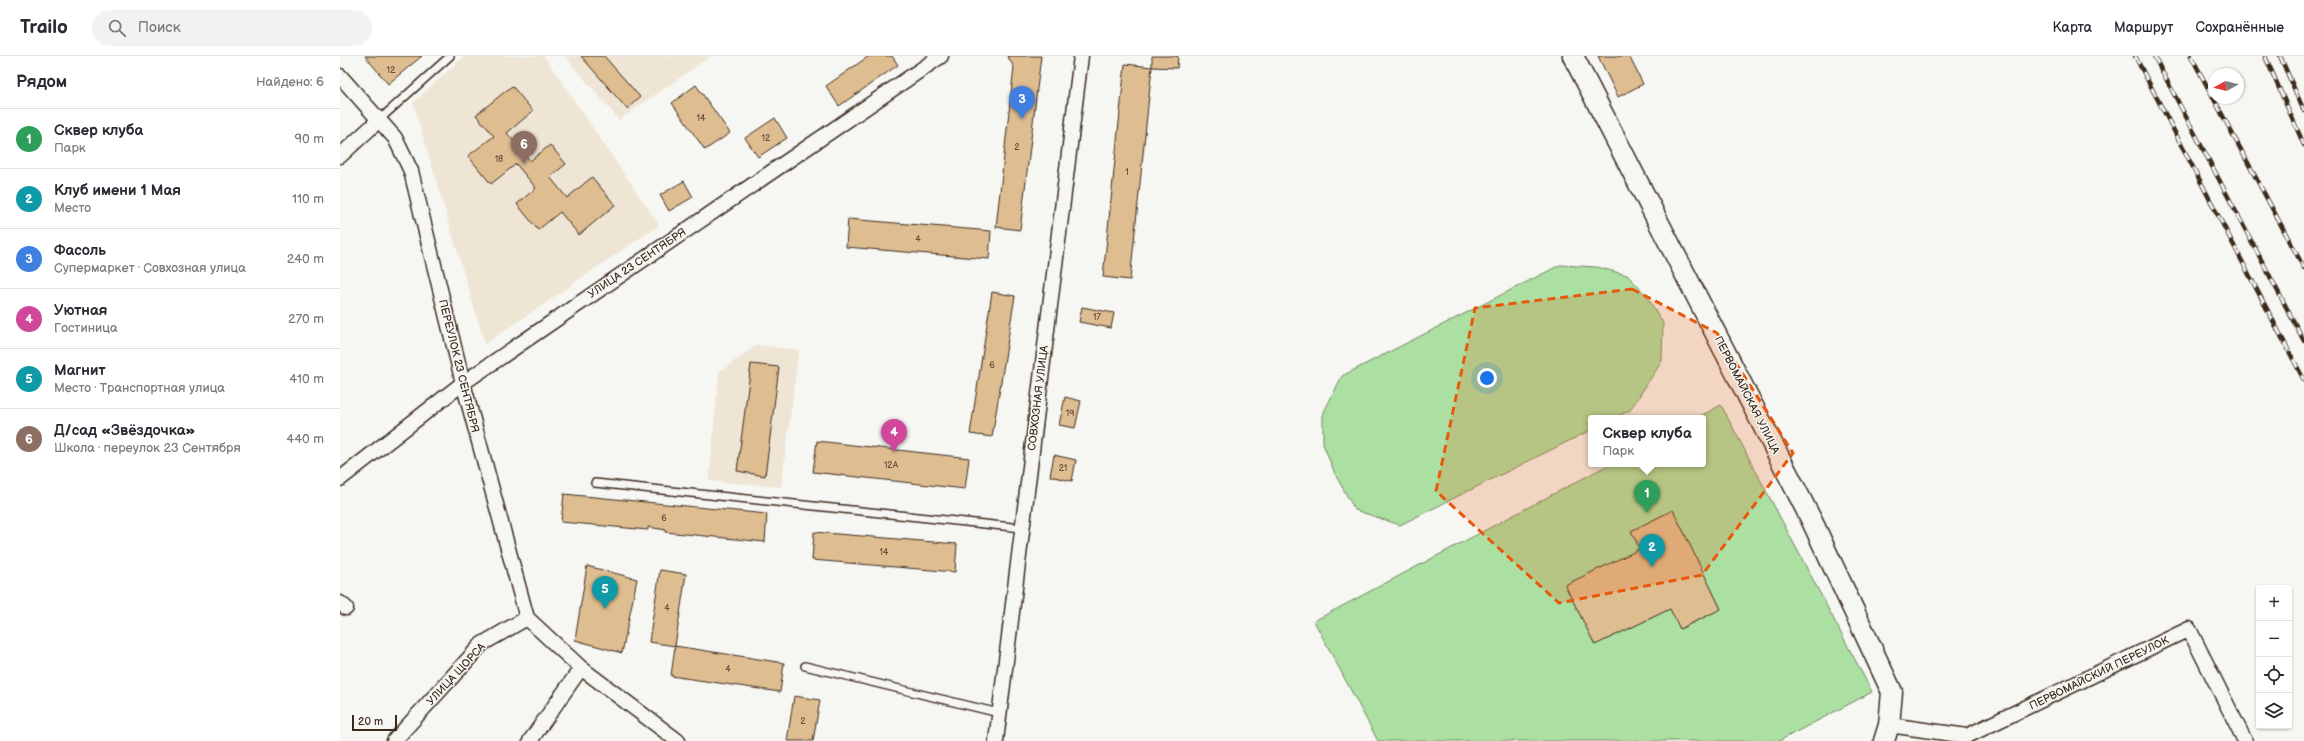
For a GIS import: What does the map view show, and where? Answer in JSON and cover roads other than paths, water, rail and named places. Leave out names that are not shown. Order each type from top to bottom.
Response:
[{"type":"street","name":"УЛИЦА 23 СЕНТЯБРЯ","points":[[340,478],[463,382],[941,56]]},
{"type":"street","name":"СОВХОЗНАЯ УЛИЦА","points":[[996,741],[1081,56]]},
{"type":"street","name":"ПЕРВОМАЙСКАЯ УЛИЦА","points":[[1573,56],[1811,520],[1892,692],[1886,733]]},
{"type":"street","name":"ПЕРЕУЛОК 23 СЕНТЯБРЯ","points":[[340,76],[396,138],[411,171],[463,382],[527,618]]},
{"type":"street","points":[[340,156],[379,120]]},
{"type":"street","points":[[527,618],[581,668],[675,740]]},
{"type":"street","name":"УЛИЦА ЩОРСА","points":[[394,741],[482,644],[527,618]]},
{"type":"street","name":"ПЕРВОМАЙСКИЙ ПЕРЕУЛОК","points":[[1886,733],[1967,736],[2189,629],[2246,741]]},
{"type":"street","points":[[530,741],[581,668]]},
{"type":"lane","points":[[379,120],[450,56]]},
{"type":"lane","points":[[595,483],[1022,528]]},
{"type":"lane","points":[[805,666],[999,713]]},
{"type":"railway","points":[[2135,56],[2304,380]]},
{"type":"railway","points":[[2154,56],[2304,341]]},
{"type":"railway","points":[[2191,56],[2304,268]]},
{"type":"railway","points":[[2265,56],[2304,145]]},
{"type":"railway","points":[[2280,56],[2304,111]]},
{"type":"place","name":"Фасоль","points":[[1022,119]]},
{"type":"place","name":"Д/сад «Звёздочка»","points":[[524,164]]},
{"type":"place","name":"Уютная","points":[[894,452]]},
{"type":"place","name":"Сквер клуба","points":[[1647,513]]},
{"type":"place","name":"Клуб имени 1 Мая","points":[[1652,567]]},
{"type":"place","name":"Магнит","points":[[605,609]]}]
